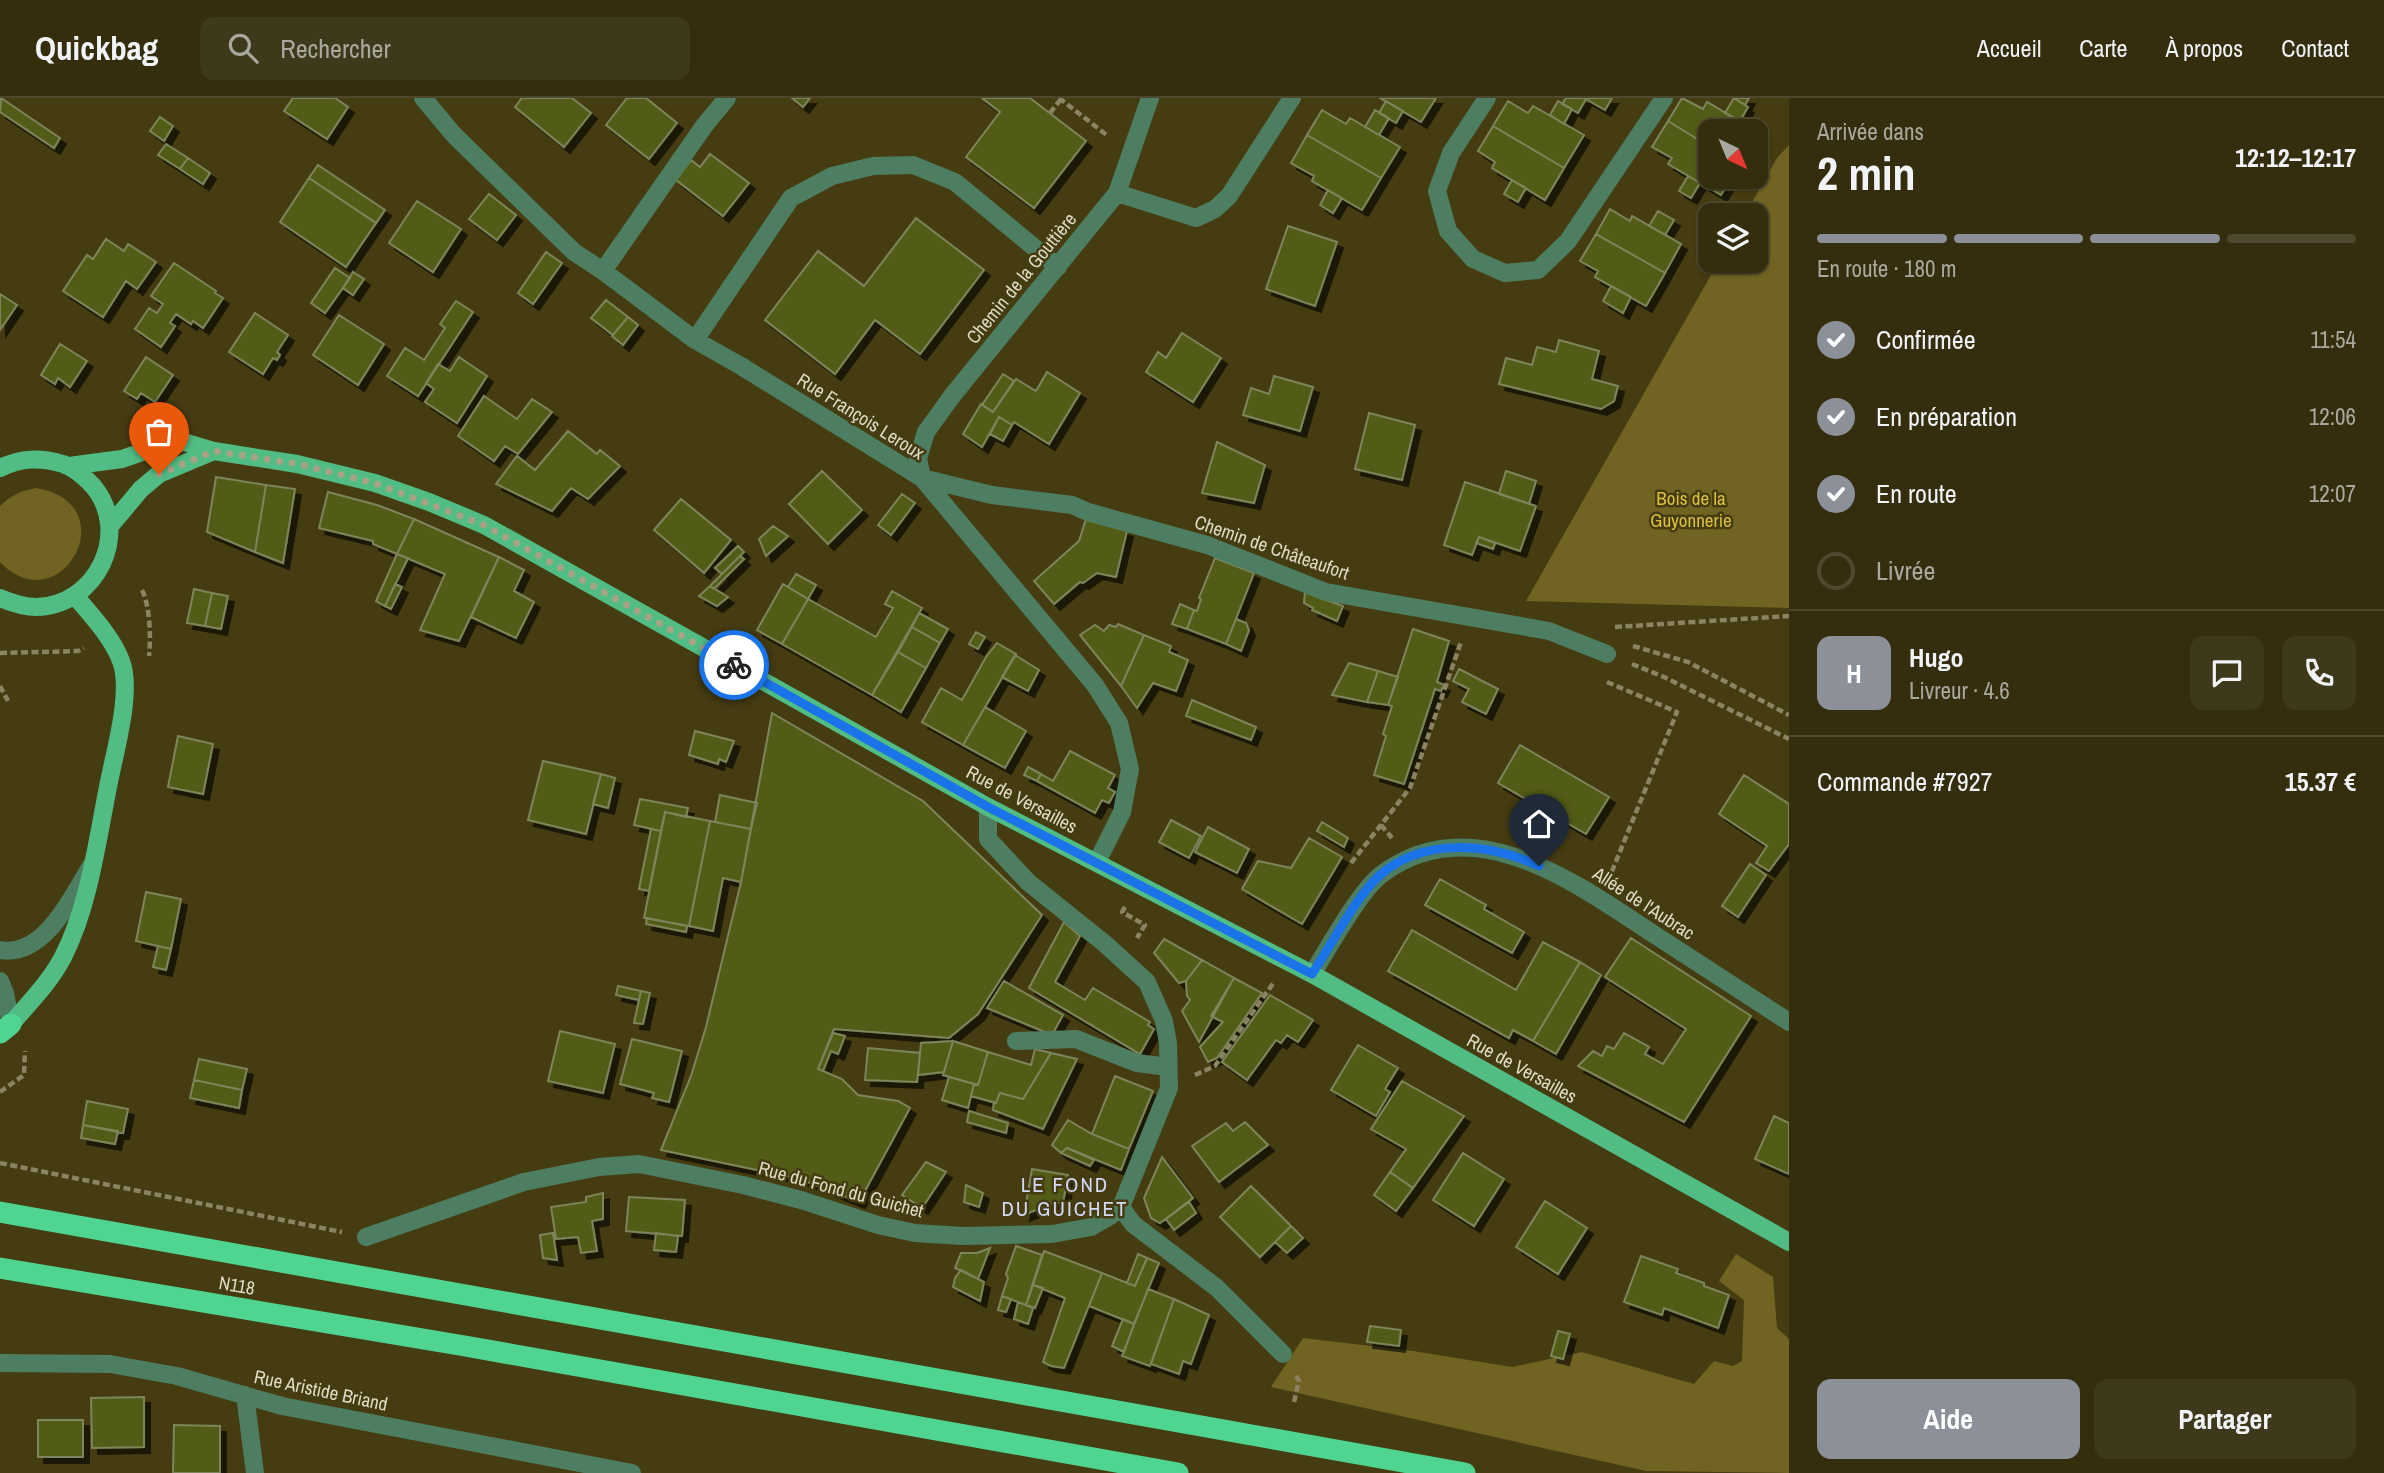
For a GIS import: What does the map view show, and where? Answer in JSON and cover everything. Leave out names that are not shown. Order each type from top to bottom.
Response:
[{"type":"highway","points":[[0,1212],[1465,1473]]},
{"type":"highway","name":"N118","points":[[0,1268],[466,1346],[1178,1473]]},
{"type":"main road","name":"Rue de Versailles","points":[[69,466],[122,459],[165,444],[184,442],[214,451],[298,464],[374,483],[484,525],[988,807],[1312,974],[1789,1242]]},
{"type":"main road","points":[[110,526],[141,489],[159,474],[214,451]]},
{"type":"main road","points":[[0,616],[8,601],[36,607],[56,604],[75,596],[91,583],[102,566],[109,546],[110,526],[106,508],[97,491],[85,477],[69,466],[49,460],[28,459],[4,463]]},
{"type":"main road","points":[[5,1028],[39,992],[63,957],[83,902],[120,724],[125,688],[121,661],[104,632],[75,596]]},
{"type":"street","name":"Rue François Leroux","points":[[423,98],[454,135],[574,252],[695,340],[922,478],[1096,685],[1119,723],[1130,769],[1122,812],[1097,862]]},
{"type":"street","points":[[603,271],[704,126],[727,98]]},
{"type":"street","name":"Chemin de la Gouttière","points":[[922,478],[918,458],[926,432],[952,396],[1117,193],[1150,98]]},
{"type":"street","points":[[1117,193],[1196,218],[1215,209],[1228,196],[1292,98]]},
{"type":"street","points":[[1486,98],[1451,153],[1437,191],[1448,231],[1473,259],[1505,273],[1538,270],[1568,241],[1664,98]]},
{"type":"street","points":[[695,340],[791,198],[832,176],[873,166],[913,165],[955,182],[1058,267]]},
{"type":"street","name":"Chemin de Châteaufort","points":[[922,478],[992,495],[1072,505],[1087,512],[1207,545],[1326,592],[1549,631],[1607,654]]},
{"type":"street","points":[[988,807],[988,839],[1028,882],[1104,943],[1146,982],[1164,1021],[1169,1088],[1121,1207],[1133,1224],[1217,1288],[1283,1354]]},
{"type":"street","name":"Allée de l'Aubrac","points":[[1312,974],[1359,901],[1380,875],[1428,850],[1470,847],[1522,858],[1573,882],[1789,1021]]},
{"type":"street","points":[[0,950],[23,948],[45,936],[65,909],[92,863]]},
{"type":"street","points":[[0,981],[5,993],[5,1028]]},
{"type":"street","points":[[1016,1041],[1076,1039],[1137,1063],[1168,1067]]},
{"type":"street","name":"Rue du Fond du Guichet","points":[[366,1237],[524,1182],[598,1167],[639,1164],[766,1191],[915,1233],[962,1236],[1052,1234],[1091,1227],[1121,1207]]},
{"type":"street","name":"Rue Aristide Briand","points":[[0,1363],[110,1364],[177,1376],[282,1406],[632,1473]]},
{"type":"street","points":[[245,1395],[255,1473]]},
{"type":"path","points":[[1050,113],[1060,99],[1130,153]]},
{"type":"path","points":[[1602,627],[1789,616]]},
{"type":"path","points":[[1344,874],[1358,852],[1410,788],[1468,618]]},
{"type":"path","points":[[0,653],[78,651],[94,643]]},
{"type":"path","points":[[1607,654],[1623,644],[1688,662],[1789,715]]},
{"type":"path","points":[[1607,654],[1664,677],[1789,739]]},
{"type":"path","points":[[1600,900],[1677,712],[1602,680]]},
{"type":"path","points":[[0,686],[8,701]]},
{"type":"path","points":[[1169,1088],[1215,1066],[1266,992]]},
{"type":"path","points":[[0,1092],[24,1075],[25,1047]]},
{"type":"path","points":[[0,1163],[366,1237]]},
{"type":"green space","name":"Bois de la Guyonnerie","points":[[1789,145],[1789,608],[1526,601],[1712,273],[1768,273],[1768,203],[1752,203],[1760,189],[1768,189],[1768,174],[1777,158]]},
{"type":"green space","points":[[36,488],[63,498],[78,515],[81,535],[75,554],[62,570],[44,579],[23,578],[0,562],[0,506],[16,494]]},
{"type":"green space","points":[[1736,1254],[1773,1277],[1777,1328],[1789,1339],[1789,1473],[1646,1471],[1271,1387],[1303,1338],[1413,1351],[1512,1367],[1582,1352],[1694,1384],[1714,1361],[1733,1366],[1742,1361],[1744,1300],[1719,1281]]},
{"type":"building","points":[[1,98],[60,138],[54,148],[0,112]]},
{"type":"building","points":[[293,98],[335,98],[348,107],[327,139],[284,111]]},
{"type":"building","points":[[522,98],[572,98],[591,113],[564,147],[515,107]]},
{"type":"building","points":[[627,98],[646,98],[677,123],[649,159],[606,125]]},
{"type":"building","points":[[792,98],[810,98],[803,107]]},
{"type":"building","points":[[982,98],[1030,98],[1086,141],[1034,208],[966,157],[1000,112]]},
{"type":"building","points":[[1380,98],[1436,98],[1421,122]]},
{"type":"building","points":[[1566,98],[1586,99],[1578,113],[1562,104]]},
{"type":"building","points":[[1584,98],[1612,98],[1605,110]]},
{"type":"building","points":[[1682,98],[1703,109],[1707,102],[1736,119],[1698,119],[1698,140],[1668,121]]},
{"type":"building","points":[[1734,98],[1748,107],[1741,119],[1725,113]]},
{"type":"building","points":[[1734,98],[1749,98],[1745,105]]},
{"type":"building","points":[[1386,101],[1403,111],[1396,123],[1379,113]]},
{"type":"building","points":[[1508,101],[1528,113],[1533,106],[1584,135],[1564,168],[1493,126]]},
{"type":"building","points":[[1558,101],[1572,109],[1564,124],[1550,115]]},
{"type":"building","points":[[1322,110],[1346,124],[1350,118],[1400,147],[1381,178],[1307,135]]},
{"type":"building","points":[[1375,110],[1389,118],[1379,135],[1365,127]]},
{"type":"building","points":[[160,117],[173,126],[164,141],[150,131]]},
{"type":"building","points":[[1668,121],[1698,140],[1698,182],[1668,164],[1672,158],[1652,147]]},
{"type":"building","points":[[1493,126],[1564,168],[1545,200],[1492,168],[1495,162],[1478,151]]},
{"type":"building","points":[[1307,135],[1381,178],[1362,210],[1312,181],[1314,176],[1291,163]]},
{"type":"building","points":[[166,144],[188,158],[180,169],[158,155]]},
{"type":"building","points":[[710,154],[749,183],[723,216],[676,180],[691,160],[700,167]]},
{"type":"building","points":[[188,158],[210,173],[203,184],[180,169]]},
{"type":"building","points":[[318,165],[385,210],[376,223],[309,178]]},
{"type":"building","points":[[1688,176],[1698,182],[1691,198],[1679,191]]},
{"type":"building","points":[[309,178],[376,223],[346,267],[280,222]]},
{"type":"building","points":[[1512,180],[1526,188],[1518,202],[1504,194]]},
{"type":"building","points":[[1711,189],[1725,189],[1721,195]]},
{"type":"building","points":[[1328,190],[1342,198],[1333,213],[1320,205]]},
{"type":"building","points":[[489,194],[516,215],[497,240],[469,219]]},
{"type":"building","points":[[417,201],[461,229],[433,272],[389,243]]},
{"type":"building","points":[[1610,209],[1630,221],[1632,216],[1681,244],[1665,273],[1596,234]]},
{"type":"building","points":[[1658,211],[1674,220],[1665,235],[1649,226]]},
{"type":"building","points":[[916,218],[984,270],[920,354],[875,320],[835,374],[765,320],[818,251],[864,286]]},
{"type":"building","points":[[1288,226],[1337,242],[1315,306],[1266,289]]},
{"type":"building","points":[[1596,234],[1665,273],[1646,306],[1595,277],[1598,271],[1580,261]]},
{"type":"building","points":[[106,239],[124,251],[128,244],[156,262],[137,289],[126,281],[103,317],[63,291],[87,255],[93,259]]},
{"type":"building","points":[[546,252],[562,263],[533,304],[518,293]]},
{"type":"building","points":[[174,263],[223,298],[203,328],[176,314],[170,323],[175,326],[161,347],[135,329],[149,308],[157,313],[163,304],[151,296]]},
{"type":"building","points":[[335,268],[350,278],[325,313],[311,303]]},
{"type":"building","points":[[353,272],[364,279],[353,295],[343,288]]},
{"type":"building","points":[[1611,286],[1631,297],[1623,313],[1603,301]]},
{"type":"building","points":[[0,294],[17,305],[0,330]]},
{"type":"building","points":[[606,300],[628,317],[613,335],[591,318]]},
{"type":"building","points":[[456,301],[473,312],[418,396],[387,376],[405,348],[424,360],[445,328],[440,324]]},
{"type":"building","points":[[255,313],[288,335],[277,352],[280,355],[277,360],[273,358],[263,374],[229,352]]},
{"type":"building","points":[[339,315],[384,344],[358,385],[313,355]]},
{"type":"building","points":[[628,317],[638,325],[623,345],[612,336]]},
{"type":"building","points":[[1182,333],[1221,358],[1193,402],[1146,372],[1158,352],[1166,358]]},
{"type":"building","points":[[1559,340],[1599,351],[1592,379],[1618,386],[1614,401],[1601,409],[1499,384],[1506,358],[1532,365],[1537,347],[1556,352]]},
{"type":"building","points":[[60,344],[87,361],[70,387],[58,378],[55,384],[41,375]]},
{"type":"building","points":[[146,357],[173,375],[155,402],[141,393],[137,399],[124,391]]},
{"type":"building","points":[[459,357],[487,376],[457,423],[425,402],[434,389],[426,383],[438,364],[450,371]]},
{"type":"building","points":[[1047,372],[1080,393],[1049,444],[1014,422],[1012,425],[999,417],[982,447],[963,434],[981,404],[993,412],[1016,379],[1036,391]]},
{"type":"building","points":[[1003,374],[1014,381],[993,412],[982,405]]},
{"type":"building","points":[[1274,376],[1313,387],[1300,431],[1243,415],[1251,388],[1269,394]]},
{"type":"building","points":[[484,396],[517,419],[532,399],[552,412],[518,454],[505,446],[494,461],[458,436]]},
{"type":"building","points":[[1369,413],[1415,425],[1402,480],[1355,469]]},
{"type":"building","points":[[999,417],[1012,425],[1003,441],[990,434]]},
{"type":"building","points":[[568,431],[597,454],[600,450],[620,466],[588,499],[571,488],[552,511],[496,484],[517,456],[535,470]]},
{"type":"building","points":[[1217,442],[1265,465],[1254,503],[1202,493]]},
{"type":"building","points":[[822,471],[862,510],[828,544],[789,504]]},
{"type":"building","points":[[1506,471],[1536,481],[1529,504],[1499,494]]},
{"type":"building","points":[[216,477],[266,485],[255,552],[207,532]]},
{"type":"building","points":[[1465,482],[1536,506],[1520,551],[1479,537],[1472,555],[1444,545]]},
{"type":"building","points":[[266,485],[295,489],[283,563],[255,552]]},
{"type":"building","points":[[328,492],[377,505],[414,519],[397,554],[373,544],[373,541],[319,528]]},
{"type":"building","points":[[902,494],[915,503],[891,535],[878,525]]},
{"type":"building","points":[[681,499],[731,540],[704,573],[654,530]]},
{"type":"building","points":[[414,519],[499,557],[459,641],[420,630],[445,574],[397,554]]},
{"type":"building","points":[[1086,519],[1127,531],[1116,577],[1097,573],[1083,583],[1080,582],[1054,604],[1034,581],[1079,541]]},
{"type":"building","points":[[773,526],[788,536],[766,556],[759,539]]},
{"type":"building","points":[[1479,537],[1495,543],[1493,549],[1476,543]]},
{"type":"building","points":[[738,546],[744,552],[722,574],[715,568]]},
{"type":"building","points":[[397,554],[408,558],[385,606],[376,601]]},
{"type":"building","points":[[740,556],[744,559],[714,589],[710,586]]},
{"type":"building","points":[[499,557],[524,570],[514,591],[534,602],[516,638],[471,617]]},
{"type":"building","points":[[1215,558],[1254,573],[1226,644],[1187,629],[1194,610],[1197,611],[1201,599],[1199,598]]},
{"type":"building","points":[[796,574],[816,585],[808,599],[788,587]]},
{"type":"building","points":[[395,584],[402,587],[391,609],[385,606]]},
{"type":"building","points":[[783,584],[808,599],[782,644],[757,630]]},
{"type":"building","points":[[710,586],[728,597],[717,606],[699,596]]},
{"type":"building","points":[[194,589],[212,593],[205,626],[187,623]]},
{"type":"building","points":[[892,591],[922,608],[872,695],[782,644],[808,599],[876,637],[893,608],[885,604]]},
{"type":"building","points":[[1305,592],[1343,606],[1337,621],[1312,610],[1313,608],[1304,603]]},
{"type":"building","points":[[212,593],[228,596],[221,629],[205,626]]},
{"type":"building","points":[[1180,604],[1194,610],[1187,629],[1172,624]]},
{"type":"building","points":[[919,613],[948,629],[940,643],[912,627]]},
{"type":"building","points":[[1236,619],[1246,623],[1249,630],[1241,651],[1226,644]]},
{"type":"building","points":[[1118,624],[1144,635],[1121,686],[1080,635],[1095,625],[1104,631],[1109,625],[1116,627]]},
{"type":"building","points":[[912,627],[940,643],[926,668],[898,652]]},
{"type":"building","points":[[1413,629],[1449,641],[1437,682],[1444,685],[1441,691],[1435,689],[1404,784],[1374,775],[1392,706],[1388,705]]},
{"type":"building","points":[[976,632],[985,637],[978,649],[969,644]]},
{"type":"building","points":[[1144,635],[1171,646],[1169,652],[1188,660],[1176,691],[1153,683],[1137,708],[1121,686]]},
{"type":"building","points":[[997,643],[1016,654],[963,745],[922,722],[941,688],[962,700]]},
{"type":"building","points":[[898,652],[926,668],[901,712],[872,695]]},
{"type":"building","points":[[1015,655],[1039,670],[1028,691],[1002,677]]},
{"type":"building","points":[[1349,663],[1378,671],[1367,702],[1332,695]]},
{"type":"building","points":[[1459,669],[1498,689],[1486,714],[1462,702],[1469,689],[1453,681]]},
{"type":"building","points":[[1378,671],[1398,677],[1388,705],[1367,702]]},
{"type":"building","points":[[1192,700],[1256,727],[1251,740],[1186,716]]},
{"type":"building","points":[[985,707],[1026,731],[1005,768],[963,745]]},
{"type":"building","points":[[772,713],[923,801],[1042,915],[978,1014],[949,1038],[834,1029],[818,1069],[842,1079],[858,1095],[898,1101],[910,1108],[859,1202],[800,1179],[661,1150],[691,1076],[706,1027],[741,882]]},
{"type":"building","points":[[695,731],[734,741],[726,762],[719,759],[718,764],[689,755]]},
{"type":"building","points":[[178,736],[213,744],[203,794],[168,787]]},
{"type":"building","points":[[1520,745],[1609,797],[1586,834],[1498,783]]},
{"type":"building","points":[[1070,751],[1115,775],[1108,788],[1115,792],[1109,803],[1102,800],[1095,813],[1037,781],[1041,774],[1053,781]]},
{"type":"building","points":[[543,761],[601,774],[586,834],[528,820]]},
{"type":"building","points":[[1028,767],[1041,774],[1037,781],[1024,775]]},
{"type":"building","points":[[601,774],[615,778],[608,808],[593,804]]},
{"type":"building","points":[[1744,775],[1789,804],[1789,844],[1769,871],[1756,863],[1767,846],[1719,814]]},
{"type":"building","points":[[720,795],[757,803],[751,829],[715,822]]},
{"type":"building","points":[[640,799],[688,808],[686,817],[665,812],[661,831],[634,825]]},
{"type":"building","points":[[665,812],[710,821],[689,926],[644,918]]},
{"type":"building","points":[[1171,820],[1201,836],[1189,858],[1159,842]]},
{"type":"building","points":[[710,821],[751,829],[741,882],[723,878],[713,931],[689,926]]},
{"type":"building","points":[[1322,822],[1348,838],[1344,847],[1317,831]]},
{"type":"building","points":[[1208,827],[1249,849],[1237,873],[1195,852]]},
{"type":"building","points":[[651,829],[661,831],[649,891],[639,889]]},
{"type":"building","points":[[1309,838],[1342,857],[1302,924],[1242,889],[1258,861],[1291,868]]},
{"type":"building","points":[[1750,864],[1766,875],[1738,917],[1722,906]]},
{"type":"building","points":[[1440,879],[1486,905],[1484,909],[1524,932],[1512,953],[1425,905]]},
{"type":"building","points":[[146,892],[181,899],[171,949],[136,941]]},
{"type":"building","points":[[647,918],[687,926],[686,932],[646,924]]},
{"type":"building","points":[[1064,922],[1080,936],[1055,982],[1085,1000],[1093,988],[1150,1022],[1148,1025],[1154,1029],[1140,1054],[1029,988]]},
{"type":"building","points":[[1412,930],[1516,990],[1543,942],[1580,962],[1533,1041],[1513,1030],[1509,1038],[1388,971]]},
{"type":"building","points":[[1631,938],[1751,1016],[1684,1122],[1578,1066],[1593,1051],[1602,1056],[1607,1046],[1614,1049],[1624,1033],[1649,1047],[1645,1054],[1663,1064],[1686,1029],[1605,977]]},
{"type":"building","points":[[1164,939],[1202,960],[1186,981],[1179,983],[1154,953]]},
{"type":"building","points":[[158,946],[171,949],[166,970],[153,967]]},
{"type":"building","points":[[1202,960],[1234,978],[1199,1042],[1182,1011],[1190,1000],[1187,996],[1186,981]]},
{"type":"building","points":[[1580,962],[1601,975],[1556,1054],[1533,1041]]},
{"type":"building","points":[[1234,978],[1262,993],[1217,1058],[1208,1062],[1200,1047],[1223,1022],[1211,1016]]},
{"type":"building","points":[[1004,981],[1063,1015],[1052,1035],[987,1008]]},
{"type":"building","points":[[618,986],[641,991],[639,1000],[616,995]]},
{"type":"building","points":[[641,991],[650,993],[643,1024],[634,1023]]},
{"type":"building","points":[[1270,995],[1313,1020],[1298,1042],[1287,1035],[1281,1043],[1276,1040],[1247,1080],[1222,1062]]},
{"type":"building","points":[[560,1031],[615,1044],[603,1093],[548,1081]]},
{"type":"building","points":[[833,1033],[845,1036],[838,1054],[831,1051],[823,1071],[818,1069]]},
{"type":"building","points":[[632,1039],[682,1051],[669,1102],[652,1098],[654,1093],[620,1084]]},
{"type":"building","points":[[953,1041],[988,1052],[978,1085],[943,1075]]},
{"type":"building","points":[[953,1041],[944,1072],[918,1075],[921,1043]]},
{"type":"building","points":[[1358,1045],[1398,1068],[1385,1089],[1390,1092],[1376,1116],[1331,1090]]},
{"type":"building","points":[[868,1048],[920,1053],[917,1082],[865,1080]]},
{"type":"building","points":[[1035,1049],[1051,1053],[1023,1099],[1000,1093],[996,1103],[971,1096],[974,1084],[978,1085],[988,1052],[1031,1065]]},
{"type":"building","points":[[1051,1053],[1077,1059],[1043,1129],[993,1110],[994,1102],[996,1103],[1000,1093],[1023,1099]]},
{"type":"building","points":[[199,1059],[247,1069],[242,1090],[194,1080]]},
{"type":"building","points":[[1115,1076],[1153,1091],[1129,1149],[1092,1134]]},
{"type":"building","points":[[949,1077],[974,1084],[968,1108],[942,1100]]},
{"type":"building","points":[[194,1080],[242,1090],[239,1108],[190,1098]]},
{"type":"building","points":[[1402,1081],[1464,1116],[1413,1188],[1390,1172],[1406,1149],[1371,1129]]},
{"type":"building","points":[[87,1101],[128,1109],[123,1133],[83,1125]]},
{"type":"building","points":[[969,1111],[1008,1123],[1006,1133],[967,1122]]},
{"type":"building","points":[[1774,1116],[1789,1123],[1789,1174],[1755,1159]]},
{"type":"building","points":[[1068,1120],[1092,1134],[1129,1149],[1121,1170],[1067,1148],[1061,1153],[1052,1145]]},
{"type":"building","points":[[1245,1122],[1268,1145],[1219,1182],[1192,1146],[1226,1123],[1233,1131]]},
{"type":"building","points":[[83,1125],[118,1131],[115,1144],[81,1138]]},
{"type":"building","points":[[1067,1148],[1094,1160],[1090,1166],[1061,1153]]},
{"type":"building","points":[[1463,1153],[1504,1179],[1474,1226],[1433,1200]]},
{"type":"building","points":[[1162,1157],[1193,1198],[1160,1223],[1151,1218],[1144,1198]]},
{"type":"building","points":[[926,1162],[946,1172],[922,1208],[902,1195]]},
{"type":"building","points":[[1032,1169],[1068,1175],[1063,1203],[1053,1203],[1024,1215]]},
{"type":"building","points":[[1390,1172],[1413,1188],[1396,1211],[1374,1195]]},
{"type":"building","points":[[966,1185],[983,1193],[979,1207],[964,1202]]},
{"type":"building","points":[[1251,1186],[1291,1226],[1260,1257],[1220,1217]]},
{"type":"building","points":[[603,1193],[603,1219],[592,1221],[597,1251],[581,1253],[578,1237],[556,1239],[551,1207],[586,1202],[586,1197]]},
{"type":"building","points":[[629,1197],[685,1200],[682,1236],[626,1231]]},
{"type":"building","points":[[1545,1201],[1587,1228],[1558,1274],[1516,1247]]},
{"type":"building","points":[[1189,1202],[1196,1213],[1174,1230],[1166,1219]]},
{"type":"building","points":[[1291,1226],[1303,1238],[1287,1253],[1275,1242]]},
{"type":"building","points":[[553,1233],[557,1260],[543,1258],[540,1235]]},
{"type":"building","points":[[656,1233],[678,1236],[676,1252],[654,1250]]},
{"type":"building","points":[[1016,1246],[1042,1255],[1026,1305],[1002,1296]]},
{"type":"building","points":[[990,1248],[978,1279],[955,1268],[961,1253],[977,1253]]},
{"type":"building","points":[[1044,1251],[1102,1273],[1064,1368],[1043,1362],[1065,1298],[1033,1285]]},
{"type":"building","points":[[1138,1254],[1147,1258],[1135,1286],[1127,1283]]},
{"type":"building","points":[[1641,1256],[1678,1269],[1676,1273],[1729,1295],[1718,1328],[1664,1308],[1662,1315],[1624,1302]]},
{"type":"building","points":[[1147,1258],[1159,1263],[1134,1324],[1089,1306],[1102,1273],[1135,1286]]},
{"type":"building","points":[[961,1270],[984,1282],[980,1301],[953,1287]]},
{"type":"building","points":[[1033,1285],[1043,1288],[1035,1308],[1026,1305]]},
{"type":"building","points":[[1148,1289],[1174,1299],[1150,1366],[1122,1356]]},
{"type":"building","points":[[1002,1296],[1011,1299],[1006,1312],[998,1310]]},
{"type":"building","points":[[1174,1299],[1209,1315],[1191,1364],[1183,1361],[1179,1374],[1151,1364]]},
{"type":"building","points":[[1018,1302],[1033,1308],[1028,1324],[1014,1319]]},
{"type":"building","points":[[1123,1319],[1134,1324],[1124,1352],[1112,1346]]},
{"type":"building","points":[[1370,1326],[1401,1330],[1399,1346],[1367,1342]]},
{"type":"building","points":[[1558,1331],[1570,1334],[1563,1359],[1551,1356]]},
{"type":"building","points":[[144,1397],[144,1447],[92,1448],[91,1398]]},
{"type":"building","points":[[38,1420],[83,1420],[83,1457],[38,1457]]},
{"type":"building","points":[[174,1425],[220,1426],[220,1473],[173,1473]]},
{"type":"way so far","points":[[159,474],[214,451],[298,464],[374,483],[484,525],[734,665]]},
{"type":"district","name":"LE FOND DU GUICHET","points":[[1065,1196]]},
{"type":"route","points":[[734,665],[988,807],[1312,974],[1359,901],[1380,875],[1409,858],[1428,850],[1470,847],[1522,858],[1539,866]]}]
